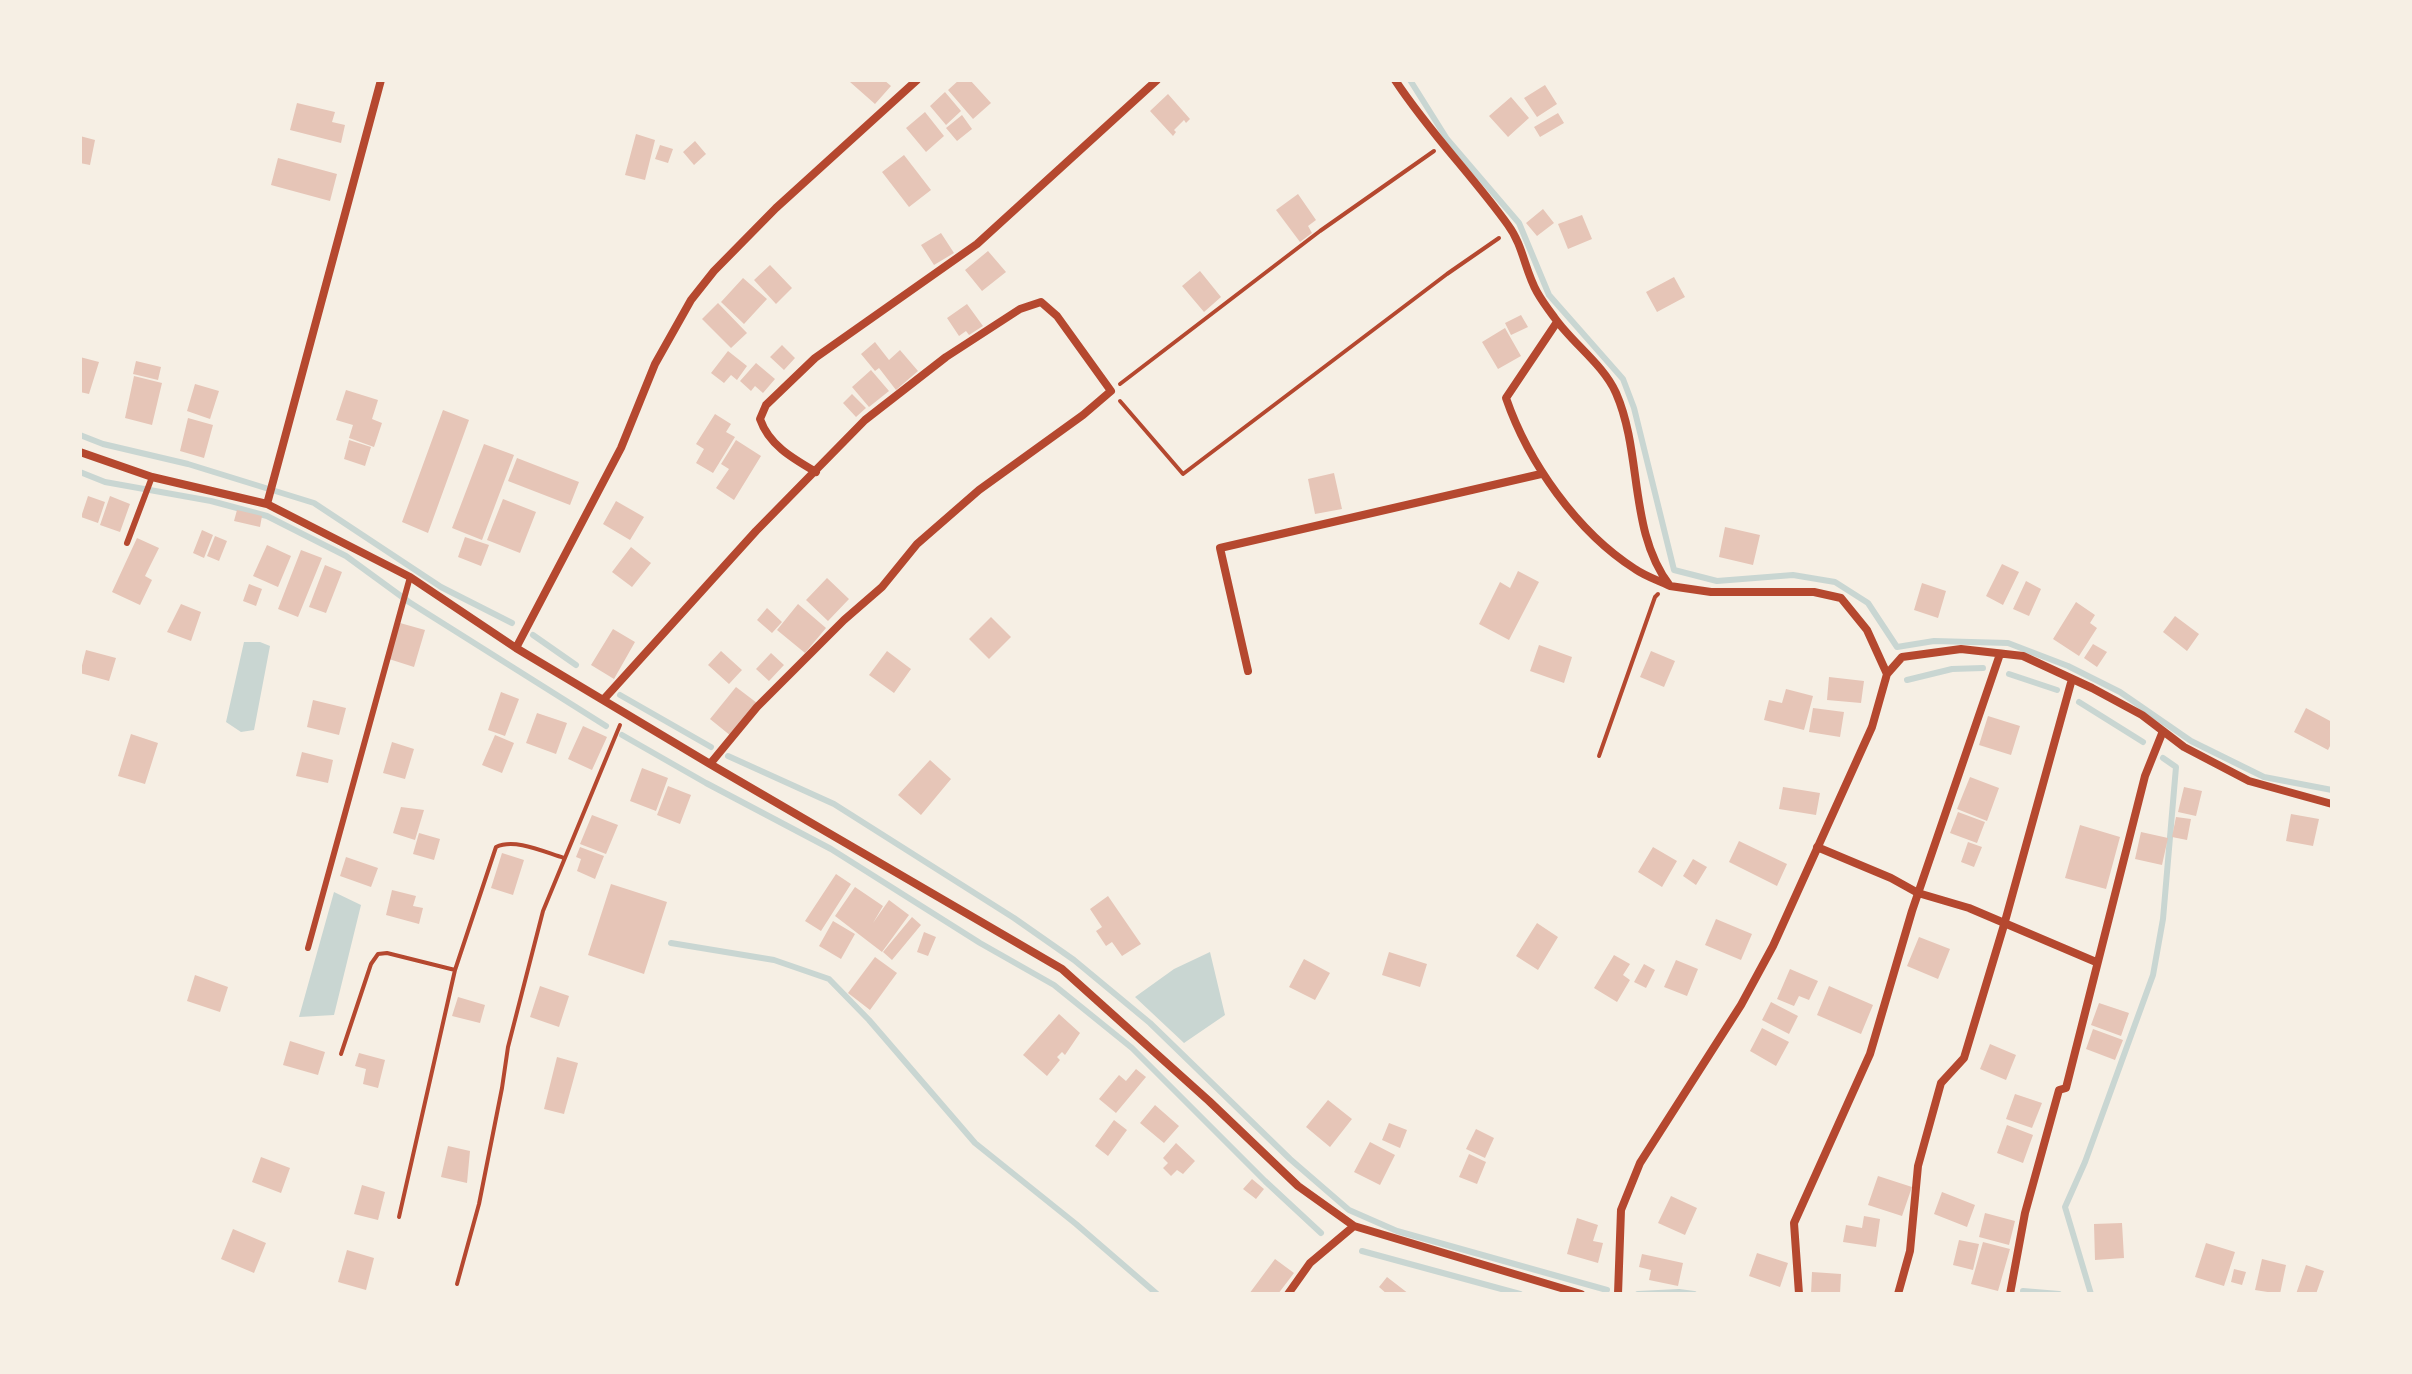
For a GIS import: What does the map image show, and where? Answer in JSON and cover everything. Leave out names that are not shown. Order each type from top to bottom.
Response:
[{"type":"street","points":[[268,500],[381,80]]},
{"type":"street","points":[[516,648],[614,461],[655,364],[691,300],[714,271],[776,208],[917,80]]},
{"type":"street","points":[[816,472],[766,436],[760,419],[766,405],[815,358],[977,244],[1157,80]]},
{"type":"street","points":[[1395,80],[1418,115],[1510,226],[1536,291],[1557,322],[1615,392],[1632,448],[1647,540],[1656,567],[1670,586]]},
{"type":"street","points":[[604,699],[756,531],[865,420],[946,357],[1020,309],[1041,302],[1057,316],[1111,391],[979,490],[917,544],[882,587],[844,620],[757,707],[710,764]]},
{"type":"street","points":[[1557,322],[1506,398],[1541,474],[1600,543],[1636,570],[1670,586],[1711,592],[1814,592],[1841,598],[1867,630],[1887,674]]},
{"type":"street","points":[[80,452],[150,481],[268,500],[410,577],[516,648],[1062,969],[1298,1186],[1354,1226],[1581,1294]]},
{"type":"street","points":[[1248,671],[1220,548],[1541,474]]},
{"type":"street","points":[[1618,1294],[1621,1210],[1640,1163],[1741,1005],[1773,946],[1872,727],[1887,674],[1902,657],[1961,649],[2023,656],[2142,715],[2184,747],[2249,781],[2332,804]]},
{"type":"street","points":[[1799,1294],[1794,1223],[1870,1054],[1918,893],[2000,654]]},
{"type":"street","points":[[1898,1294],[1910,1251],[1918,1166],[1941,1083],[1964,1058],[2072,679]]},
{"type":"street","points":[[2010,1294],[2025,1213],[2059,1090],[2066,1088],[2145,776],[2163,731]]},
{"type":"street","points":[[1817,847],[1891,878],[1918,893],[1969,908],[2096,962]]},
{"type":"street","points":[[1288,1294],[1310,1263],[1354,1226]]},
{"type":"lane","points":[[127,543],[150,481]]},
{"type":"lane","points":[[308,948],[410,577]]},
{"type":"path","points":[[1443,145],[1320,231],[1111,391],[1183,474],[1447,274],[1498,239],[1510,226]]},
{"type":"path","points":[[1599,756],[1655,597],[1670,586]]},
{"type":"path","points":[[457,1284],[479,1204],[508,1047],[543,911],[626,712]]},
{"type":"path","points":[[399,1217],[455,970],[496,847],[514,844],[564,858]]},
{"type":"path","points":[[341,1054],[371,964],[378,954],[387,953],[455,970]]},
{"type":"shaded area","points":[[244,642],[260,642],[270,646],[254,730],[241,732],[226,722]]},
{"type":"shaded area","points":[[334,892],[361,905],[334,1015],[299,1017]]},
{"type":"shaded area","points":[[1210,952],[1225,1015],[1184,1043],[1135,997],[1174,969]]},
{"type":"building","points":[[884,80],[891,86],[875,104],[850,82]]},
{"type":"building","points":[[959,80],[970,80],[991,103],[973,119],[948,90]]},
{"type":"building","points":[[1545,85],[1557,104],[1537,117],[1524,98]]},
{"type":"building","points":[[945,92],[961,111],[946,125],[930,106]]},
{"type":"building","points":[[1168,94],[1190,119],[1186,123],[1184,120],[1174,130],[1173,136],[1150,111]]},
{"type":"building","points":[[1511,97],[1529,118],[1508,137],[1489,116]]},
{"type":"building","points":[[297,103],[335,112],[332,122],[345,125],[341,143],[290,130]]},
{"type":"building","points":[[925,112],[944,136],[926,152],[906,128]]},
{"type":"building","points":[[1558,113],[1564,123],[1540,137],[1534,127]]},
{"type":"building","points":[[962,115],[972,129],[957,141],[946,128]]},
{"type":"building","points":[[636,134],[655,140],[645,180],[625,175]]},
{"type":"building","points":[[80,136],[95,140],[90,165],[80,163]]},
{"type":"building","points":[[695,141],[706,154],[694,165],[683,152]]},
{"type":"building","points":[[660,145],[673,149],[668,163],[655,159]]},
{"type":"building","points":[[904,155],[931,190],[909,207],[882,172]]},
{"type":"building","points":[[278,158],[337,174],[330,201],[271,185]]},
{"type":"building","points":[[1298,194],[1316,220],[1308,226],[1312,233],[1300,242],[1276,210]]},
{"type":"building","points":[[1543,209],[1554,223],[1537,236],[1526,223]]},
{"type":"building","points":[[1582,215],[1592,239],[1568,249],[1558,224]]},
{"type":"building","points":[[941,233],[954,253],[934,265],[921,245]]},
{"type":"building","points":[[988,251],[1006,272],[982,291],[965,270]]},
{"type":"building","points":[[770,265],[792,288],[776,304],[754,280]]},
{"type":"building","points":[[1200,271],[1221,297],[1204,312],[1182,286]]},
{"type":"building","points":[[1674,277],[1685,297],[1657,312],[1646,292]]},
{"type":"building","points":[[743,278],[767,299],[744,324],[721,302]]},
{"type":"building","points":[[718,303],[747,333],[731,348],[702,319]]},
{"type":"building","points":[[967,304],[983,326],[969,335],[966,331],[959,336],[947,318]]},
{"type":"building","points":[[1521,315],[1528,327],[1511,335],[1505,323]]},
{"type":"building","points":[[1505,328],[1521,356],[1498,369],[1482,342]]},
{"type":"building","points":[[875,342],[889,360],[900,350],[918,371],[896,390],[879,368],[875,371],[861,354]]},
{"type":"building","points":[[782,345],[795,358],[784,370],[770,357]]},
{"type":"building","points":[[728,351],[747,366],[737,380],[731,375],[724,383],[711,373]]},
{"type":"building","points":[[80,357],[99,362],[89,394],[80,392]]},
{"type":"building","points":[[136,361],[161,367],[158,380],[133,374]]},
{"type":"building","points":[[756,363],[775,379],[763,393],[755,386],[751,391],[740,381]]},
{"type":"building","points":[[871,370],[889,391],[869,407],[852,387]]},
{"type":"building","points":[[134,376],[162,383],[152,425],[125,418]]},
{"type":"building","points":[[195,384],[219,391],[210,419],[187,411]]},
{"type":"building","points":[[346,390],[378,400],[372,419],[382,423],[374,447],[349,438],[353,425],[336,420]]},
{"type":"building","points":[[852,394],[866,408],[856,417],[843,403]]},
{"type":"building","points":[[443,410],[469,420],[428,533],[402,522]]},
{"type":"building","points":[[715,414],[731,424],[726,432],[735,437],[713,473],[696,463],[704,449],[696,444]]},
{"type":"building","points":[[188,418],[213,425],[204,458],[180,451]]},
{"type":"building","points":[[349,440],[371,447],[365,466],[344,459]]},
{"type":"building","points":[[736,440],[761,456],[734,500],[716,488],[729,469],[721,464]]},
{"type":"building","points":[[484,444],[514,455],[482,540],[452,528]]},
{"type":"building","points":[[517,458],[579,482],[570,505],[508,481]]},
{"type":"building","points":[[1334,473],[1342,509],[1315,514],[1308,479]]},
{"type":"building","points":[[88,496],[105,502],[98,523],[81,517]]},
{"type":"building","points":[[110,496],[130,504],[120,532],[100,525]]},
{"type":"building","points":[[503,499],[536,512],[520,553],[487,540]]},
{"type":"building","points":[[616,501],[644,517],[630,540],[603,524]]},
{"type":"building","points":[[237,510],[262,516],[260,527],[234,521]]},
{"type":"building","points":[[1725,527],[1760,535],[1753,565],[1719,557]]},
{"type":"building","points":[[202,530],[213,535],[204,558],[193,553]]},
{"type":"building","points":[[215,536],[227,541],[219,561],[207,556]]},
{"type":"building","points":[[465,537],[489,545],[481,566],[458,557]]},
{"type":"building","points":[[137,538],[159,548],[145,576],[152,580],[140,605],[112,592]]},
{"type":"building","points":[[267,545],[291,556],[278,587],[253,576]]},
{"type":"building","points":[[631,547],[651,563],[632,587],[612,572]]},
{"type":"building","points":[[301,550],[322,558],[298,617],[278,609]]},
{"type":"building","points":[[2002,564],[2019,572],[2003,605],[1986,596]]},
{"type":"building","points":[[325,565],[342,572],[326,613],[309,607]]},
{"type":"building","points":[[1518,571],[1539,582],[1509,640],[1479,624],[1500,582],[1510,588]]},
{"type":"building","points":[[827,578],[849,599],[828,621],[806,600]]},
{"type":"building","points":[[2026,581],[2041,589],[2029,616],[2013,609]]},
{"type":"building","points":[[1922,583],[1946,591],[1938,618],[1914,610]]},
{"type":"building","points":[[249,584],[262,589],[256,606],[243,601]]},
{"type":"building","points":[[2076,602],[2095,615],[2090,623],[2097,628],[2079,656],[2053,639]]},
{"type":"building","points":[[181,604],[201,612],[191,641],[167,632]]},
{"type":"building","points":[[798,604],[826,628],[805,653],[777,630]]},
{"type":"building","points":[[767,608],[782,622],[772,633],[757,620]]},
{"type":"building","points":[[2175,616],[2199,634],[2187,651],[2163,632]]},
{"type":"building","points":[[991,617],[1011,637],[989,659],[969,639]]},
{"type":"building","points":[[400,623],[425,630],[414,667],[389,659]]},
{"type":"building","points":[[613,629],[635,642],[614,679],[591,665]]},
{"type":"building","points":[[2093,644],[2107,652],[2097,667],[2084,658]]},
{"type":"building","points":[[1539,645],[1572,657],[1564,683],[1530,671]]},
{"type":"building","points":[[86,650],[116,658],[109,681],[80,673]]},
{"type":"building","points":[[721,651],[742,670],[729,684],[708,665]]},
{"type":"building","points":[[887,651],[911,669],[894,693],[869,675]]},
{"type":"building","points":[[1651,651],[1675,661],[1664,687],[1640,677]]},
{"type":"building","points":[[771,653],[784,665],[769,681],[756,669]]},
{"type":"building","points":[[1829,677],[1864,681],[1861,703],[1827,700]]},
{"type":"building","points":[[736,687],[757,703],[731,736],[710,719]]},
{"type":"building","points":[[1786,689],[1813,696],[1804,730],[1764,720],[1769,700],[1782,703]]},
{"type":"building","points":[[501,692],[519,699],[505,736],[488,730]]},
{"type":"building","points":[[313,700],[346,708],[339,735],[307,727]]},
{"type":"building","points":[[1813,708],[1844,712],[1840,737],[1809,732]]},
{"type":"building","points":[[2306,708],[2332,722],[2332,742],[2328,750],[2294,732]]},
{"type":"building","points":[[537,713],[567,723],[556,754],[526,743]]},
{"type":"building","points":[[1988,716],[2020,726],[2011,755],[1979,745]]},
{"type":"building","points":[[583,726],[607,737],[592,770],[568,759]]},
{"type":"building","points":[[131,734],[158,743],[145,784],[118,776]]},
{"type":"building","points":[[495,735],[514,743],[502,773],[482,765]]},
{"type":"building","points":[[392,742],[414,749],[405,779],[383,773]]},
{"type":"building","points":[[302,752],[333,760],[328,783],[296,776]]},
{"type":"building","points":[[930,760],[951,779],[921,815],[898,795]]},
{"type":"building","points":[[642,768],[668,778],[656,811],[630,801]]},
{"type":"building","points":[[1970,777],[1999,788],[1987,821],[1957,809]]},
{"type":"building","points":[[668,786],[691,795],[680,824],[657,815]]},
{"type":"building","points":[[1783,787],[1820,793],[1816,815],[1779,809]]},
{"type":"building","points":[[2184,787],[2202,791],[2196,816],[2178,812]]},
{"type":"building","points":[[401,807],[424,810],[415,840],[393,833]]},
{"type":"building","points":[[1958,812],[1985,822],[1977,843],[1950,833]]},
{"type":"building","points":[[2291,814],[2319,819],[2313,846],[2286,841]]},
{"type":"building","points":[[592,815],[618,825],[606,854],[580,844]]},
{"type":"building","points":[[2176,817],[2191,819],[2187,840],[2172,837]]},
{"type":"building","points":[[2080,825],[2120,837],[2106,889],[2065,878]]},
{"type":"building","points":[[2141,832],[2168,838],[2162,865],[2135,859]]},
{"type":"building","points":[[419,833],[440,839],[434,860],[413,854]]},
{"type":"building","points":[[1739,841],[1787,864],[1777,886],[1729,862]]},
{"type":"building","points":[[1968,842],[1982,847],[1974,867],[1961,862]]},
{"type":"building","points":[[580,847],[604,856],[595,879],[577,871],[581,859],[576,857]]},
{"type":"building","points":[[1653,847],[1677,861],[1662,887],[1638,872]]},
{"type":"building","points":[[502,853],[524,860],[513,895],[491,888]]},
{"type":"building","points":[[346,857],[378,868],[371,887],[340,876]]},
{"type":"building","points":[[1693,859],[1707,867],[1696,885],[1683,876]]},
{"type":"building","points":[[836,874],[851,884],[821,931],[805,921]]},
{"type":"building","points":[[611,884],[667,902],[644,974],[588,955]]},
{"type":"building","points":[[855,887],[883,906],[873,923],[889,900],[909,915],[882,952],[835,916]]},
{"type":"building","points":[[392,890],[416,896],[413,906],[423,908],[419,924],[386,915]]},
{"type":"building","points":[[1108,896],[1141,944],[1122,956],[1112,942],[1106,946],[1096,931],[1102,927],[1090,909]]},
{"type":"building","points":[[912,917],[921,925],[892,960],[883,952]]},
{"type":"building","points":[[1716,919],[1752,934],[1741,960],[1705,945]]},
{"type":"building","points":[[833,921],[855,934],[841,959],[819,946]]},
{"type":"building","points":[[1537,923],[1558,937],[1538,970],[1516,956]]},
{"type":"building","points":[[924,932],[936,937],[928,956],[917,952]]},
{"type":"building","points":[[1919,937],[1950,949],[1938,979],[1907,966]]},
{"type":"building","points":[[1389,952],[1427,964],[1420,987],[1382,975]]},
{"type":"building","points":[[1614,955],[1630,964],[1623,975],[1630,980],[1617,1002],[1594,988]]},
{"type":"building","points":[[875,957],[897,973],[870,1010],[848,993]]},
{"type":"building","points":[[1304,959],[1330,973],[1315,1000],[1289,987]]},
{"type":"building","points":[[1676,960],[1698,969],[1687,996],[1664,987]]},
{"type":"building","points":[[1644,964],[1655,970],[1646,988],[1634,982]]},
{"type":"building","points":[[1790,969],[1818,981],[1809,1000],[1799,996],[1794,1006],[1777,999]]},
{"type":"building","points":[[195,975],[228,987],[220,1012],[187,1001]]},
{"type":"building","points":[[540,986],[569,996],[559,1027],[530,1017]]},
{"type":"building","points":[[1829,986],[1873,1005],[1861,1034],[1817,1015]]},
{"type":"building","points":[[458,997],[485,1005],[480,1023],[452,1016]]},
{"type":"building","points":[[1771,1002],[1798,1016],[1789,1034],[1762,1020]]},
{"type":"building","points":[[2099,1003],[2129,1013],[2121,1036],[2091,1025]]},
{"type":"building","points":[[1059,1014],[1080,1033],[1065,1055],[1062,1052],[1057,1057],[1060,1060],[1047,1076],[1023,1055]]},
{"type":"building","points":[[1762,1028],[1789,1042],[1776,1066],[1750,1051]]},
{"type":"building","points":[[2093,1029],[2123,1040],[2115,1060],[2086,1049]]},
{"type":"building","points":[[290,1041],[325,1052],[318,1075],[283,1065]]},
{"type":"building","points":[[1990,1044],[2016,1055],[2006,1080],[1980,1069]]},
{"type":"building","points":[[359,1053],[385,1060],[378,1088],[363,1084],[366,1069],[355,1066]]},
{"type":"building","points":[[557,1057],[578,1063],[564,1114],[544,1109]]},
{"type":"building","points":[[1136,1069],[1146,1077],[1116,1113],[1099,1099],[1119,1075],[1126,1081]]},
{"type":"building","points":[[2015,1094],[2042,1103],[2032,1128],[2006,1119]]},
{"type":"building","points":[[1328,1100],[1352,1119],[1330,1147],[1306,1127]]},
{"type":"building","points":[[1155,1105],[1179,1126],[1164,1143],[1140,1123]]},
{"type":"building","points":[[1114,1120],[1127,1130],[1108,1156],[1095,1146]]},
{"type":"building","points":[[1389,1123],[1407,1130],[1400,1148],[1382,1140]]},
{"type":"building","points":[[2007,1125],[2033,1135],[2023,1163],[1997,1153]]},
{"type":"building","points":[[1476,1129],[1494,1138],[1485,1158],[1466,1149]]},
{"type":"building","points":[[1370,1142],[1395,1155],[1380,1185],[1354,1172]]},
{"type":"building","points":[[1176,1143],[1195,1161],[1183,1174],[1177,1170],[1171,1176],[1163,1168],[1168,1163],[1163,1158]]},
{"type":"building","points":[[448,1146],[470,1151],[467,1183],[441,1177]]},
{"type":"building","points":[[1469,1154],[1486,1162],[1477,1184],[1459,1177]]},
{"type":"building","points":[[261,1157],[290,1168],[281,1193],[252,1182]]},
{"type":"building","points":[[1878,1176],[1912,1187],[1902,1216],[1868,1205]]},
{"type":"building","points":[[1252,1179],[1264,1189],[1256,1199],[1243,1189]]},
{"type":"building","points":[[362,1185],[385,1192],[378,1220],[354,1214]]},
{"type":"building","points":[[1942,1192],[1975,1205],[1967,1227],[1934,1214]]},
{"type":"building","points":[[1671,1196],[1697,1208],[1685,1235],[1658,1223]]},
{"type":"building","points":[[1985,1213],[2015,1221],[2009,1245],[1979,1237]]},
{"type":"building","points":[[1864,1216],[1880,1219],[1876,1247],[1843,1242],[1846,1225],[1862,1228]]},
{"type":"building","points":[[1577,1218],[1598,1225],[1593,1241],[1603,1243],[1598,1263],[1567,1254]]},
{"type":"building","points":[[2122,1223],[2124,1258],[2095,1260],[2094,1224]]},
{"type":"building","points":[[233,1229],[266,1243],[254,1273],[221,1259]]},
{"type":"building","points":[[1959,1240],[1979,1244],[1973,1270],[1953,1265]]},
{"type":"building","points":[[1983,1242],[2010,1249],[1998,1291],[1971,1284]]},
{"type":"building","points":[[2206,1243],[2235,1252],[2224,1286],[2195,1277]]},
{"type":"building","points":[[347,1250],[374,1258],[366,1290],[338,1282]]},
{"type":"building","points":[[1757,1253],[1788,1263],[1780,1287],[1749,1276]]},
{"type":"building","points":[[1642,1254],[1683,1263],[1678,1286],[1649,1280],[1651,1270],[1639,1267]]},
{"type":"building","points":[[1275,1259],[1294,1273],[1278,1294],[1249,1294]]},
{"type":"building","points":[[2262,1259],[2286,1265],[2280,1294],[2255,1290]]},
{"type":"building","points":[[2306,1265],[2324,1271],[2316,1294],[2296,1294]]},
{"type":"building","points":[[2234,1269],[2246,1272],[2242,1285],[2231,1282]]},
{"type":"building","points":[[1812,1272],[1841,1274],[1840,1294],[1811,1294]]},
{"type":"building","points":[[1387,1277],[1409,1294],[1387,1294],[1379,1287]]},
{"type":"waterway","points":[[1410,80],[1447,139],[1519,223],[1549,295],[1623,379],[1634,408],[1674,570],[1717,581],[1793,575],[1835,582],[1868,603],[1897,647],[1934,641],[2008,643],[2068,666],[2120,692],[2191,741],[2264,777],[2332,790]]},
{"type":"waterway","points":[[80,435],[314,503],[441,587],[512,623]]},
{"type":"waterway","points":[[80,472],[105,482],[211,501],[267,516],[346,556],[409,602],[606,726]]},
{"type":"waterway","points":[[533,635],[576,665]]},
{"type":"waterway","points":[[1907,680],[1952,669],[1983,668]]},
{"type":"waterway","points":[[2009,674],[2057,690]]},
{"type":"waterway","points":[[620,695],[711,747]]},
{"type":"waterway","points":[[2079,702],[2143,742]]},
{"type":"waterway","points":[[622,735],[831,849],[980,943],[1054,985],[1132,1048],[1321,1233]]},
{"type":"waterway","points":[[728,756],[834,804],[1014,918],[1074,960],[1150,1023],[1290,1159],[1349,1210],[1397,1231],[1607,1290]]},
{"type":"waterway","points":[[2091,1294],[2065,1207],[2085,1162],[2153,975],[2163,919],[2176,767],[2163,758]]},
{"type":"waterway","points":[[671,943],[774,960],[829,979],[869,1020],[975,1143],[1157,1294]]},
{"type":"waterway","points":[[1362,1251],[1520,1294]]},
{"type":"waterway","points":[[2023,1291],[2059,1294]]},
{"type":"waterway","points":[[1638,1294],[1694,1294]]}]
